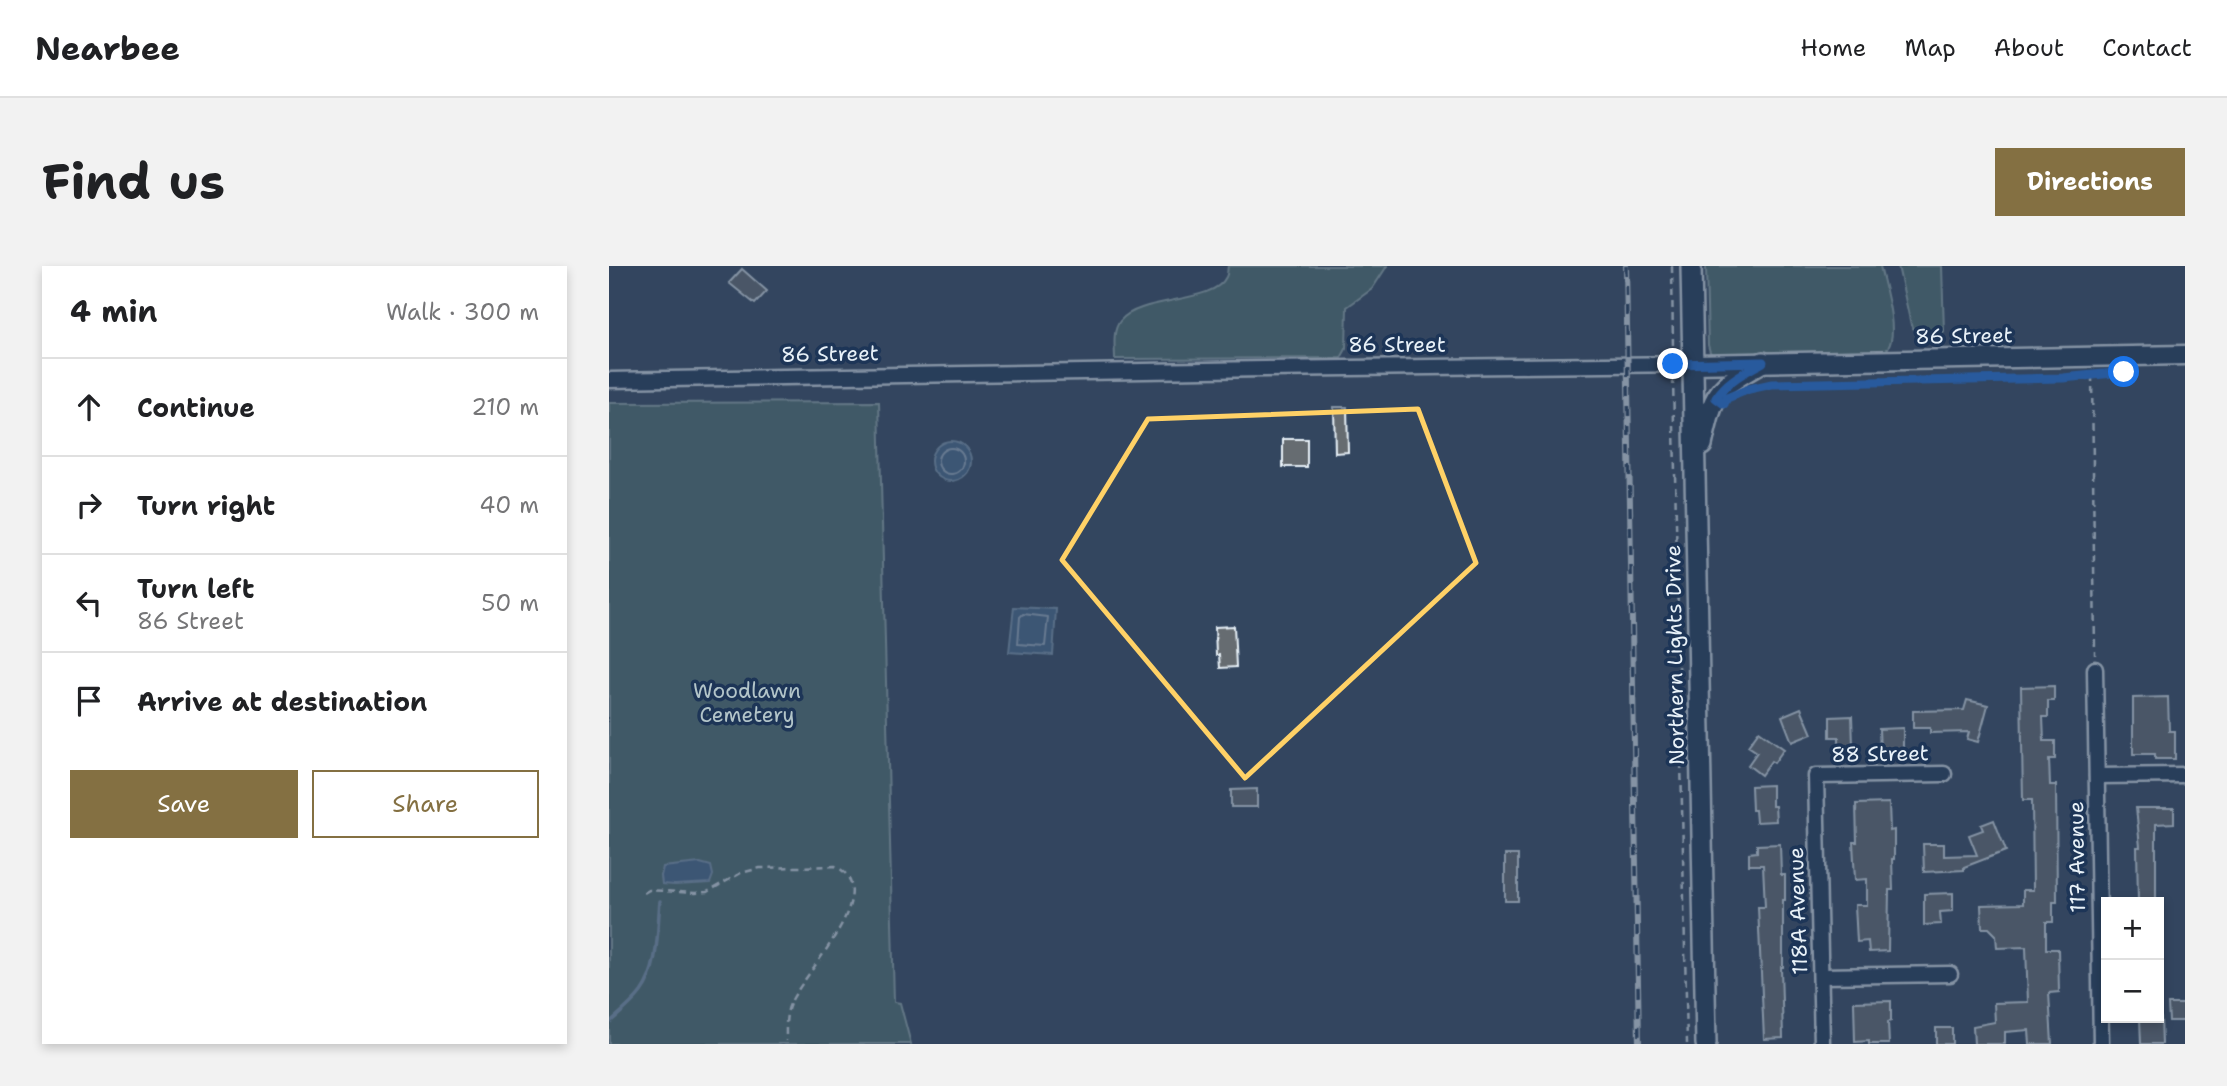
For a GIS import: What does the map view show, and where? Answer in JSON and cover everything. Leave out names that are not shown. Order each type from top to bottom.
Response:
[{"type":"main road","name":"Northern Lights Drive","points":[[1691,266],[1706,1044]]},
{"type":"main road","points":[[1695,481],[1711,408],[1716,398],[1730,380],[1763,362]]},
{"type":"street","name":"86 Street","points":[[609,380],[2185,355]]},
{"type":"street","name":"117 Avenue","points":[[2095,669],[2101,1044]]},
{"type":"street","name":"88 Street","points":[[1816,776],[1944,774]]},
{"type":"street","points":[[2097,776],[2185,775]]},
{"type":"street","name":"118A Avenue","points":[[1816,776],[1822,1044]]},
{"type":"street","points":[[1821,976],[1950,974]]},
{"type":"path","points":[[1672,266],[1687,1044]]},
{"type":"path","points":[[1749,389],[1772,384],[2063,378],[2113,372]]},
{"type":"path","points":[[2092,374],[2095,669]]},
{"type":"path","points":[[643,893],[649,890],[707,892],[741,873],[760,868],[835,866],[845,871],[852,890],[847,915],[790,1003],[786,1041]]},
{"type":"highlighted area","points":[[1418,409],[1476,563],[1245,778],[1062,560],[1148,419]]},
{"type":"green space","points":[[1228,266],[1387,266],[1372,289],[1347,307],[1346,349],[1341,358],[1115,359],[1115,334],[1120,321],[1143,307],[1207,292],[1219,286],[1227,275]]},
{"type":"green space","points":[[1706,266],[1880,266],[1891,320],[1892,331],[1888,348],[1880,355],[1715,357],[1708,345]]},
{"type":"green space","points":[[1898,266],[1942,266],[1944,332],[1941,336],[1926,338],[1916,335],[1911,325]]},
{"type":"green space","name":"Woodlawn Cemetery","points":[[879,402],[894,1002],[900,1003],[911,1044],[609,1044],[609,403]]},
{"type":"water","points":[[951,441],[965,447],[971,461],[965,475],[951,481],[937,475],[931,461],[937,447]]},
{"type":"water","points":[[1014,607],[1056,609],[1053,655],[1009,652]]},
{"type":"water","points":[[700,863],[711,866],[713,875],[710,883],[662,884],[663,867]]},
{"type":"building","points":[[742,269],[767,291],[755,304],[729,283]]},
{"type":"building","points":[[1334,407],[1347,407],[1348,452],[1335,453]]},
{"type":"building","points":[[1283,439],[1307,439],[1307,467],[1283,467]]},
{"type":"building","points":[[1234,626],[1236,667],[1220,668],[1219,655],[1216,655],[1215,627]]},
{"type":"building","points":[[2054,686],[2054,701],[2048,701],[2048,717],[2043,717],[2044,741],[2055,741],[2055,759],[2049,759],[2050,785],[2056,785],[2057,902],[2053,902],[2053,922],[2046,922],[2046,949],[2058,949],[2059,992],[2049,993],[2052,1044],[2030,1044],[2029,1030],[2005,1032],[2005,1044],[1974,1044],[1973,1026],[1995,1022],[1994,1003],[2028,1002],[2026,947],[1997,948],[1996,935],[1989,928],[1982,928],[1981,905],[2023,904],[2023,890],[2033,890],[2032,800],[2023,800],[2021,687]]},
{"type":"building","points":[[2168,697],[2169,731],[2175,731],[2175,759],[2155,759],[2155,754],[2133,754],[2133,698]]},
{"type":"building","points":[[1967,700],[1988,705],[1978,742],[1967,739],[1969,732],[1930,733],[1930,728],[1913,728],[1913,711],[1964,710]]},
{"type":"building","points":[[1801,708],[1812,734],[1792,742],[1782,716]]},
{"type":"building","points":[[1852,716],[1853,746],[1839,747],[1839,737],[1830,737],[1830,717]]},
{"type":"building","points":[[1903,728],[1903,753],[1880,754],[1879,729]]},
{"type":"building","points":[[1759,731],[1784,749],[1761,775],[1748,765],[1757,752],[1748,746]]},
{"type":"building","points":[[1772,785],[1772,806],[1775,806],[1776,821],[1756,822],[1755,810],[1752,810],[1751,786]]},
{"type":"building","points":[[1257,789],[1257,807],[1231,807],[1231,790]]},
{"type":"building","points":[[1889,803],[1890,831],[1894,830],[1894,859],[1893,890],[1889,890],[1888,951],[1869,952],[1868,941],[1857,942],[1855,905],[1867,905],[1867,879],[1855,880],[1853,842],[1857,842],[1856,804]]},
{"type":"building","points":[[2136,808],[2174,808],[2174,823],[2156,824],[2156,897],[2138,897],[2137,847],[2140,847]]},
{"type":"building","points":[[1994,820],[2006,851],[1964,867],[1964,870],[1924,872],[1923,844],[1944,844],[1944,856],[1977,855],[1969,835],[1983,830],[1981,825]]},
{"type":"building","points":[[1780,844],[1781,875],[1785,875],[1781,967],[1783,1038],[1764,1039],[1758,907],[1765,907],[1763,865],[1749,865],[1749,853],[1757,852],[1757,845]]},
{"type":"building","points":[[1505,855],[1518,855],[1518,901],[1505,901]]},
{"type":"building","points":[[1953,893],[1953,911],[1940,912],[1941,924],[1924,925],[1924,894]]},
{"type":"building","points":[[1891,1001],[1889,1044],[1855,1042],[1854,1002]]},
{"type":"building","points":[[2168,1004],[2185,1004],[2185,1021],[2169,1021]]},
{"type":"building","points":[[2140,1023],[2161,1023],[2162,1044],[2141,1044]]},
{"type":"building","points":[[1936,1028],[1952,1028],[1952,1044],[1936,1044]]},
{"type":"waterway","points":[[609,1023],[634,1001],[647,982],[656,948],[660,901]]},
{"type":"railway","points":[[1626,266],[1639,1044]]},
{"type":"route","points":[[1673,364],[1763,362],[1724,386],[1716,398],[1724,404],[1727,398],[1739,392],[1772,384],[2063,378],[2124,372]]}]
